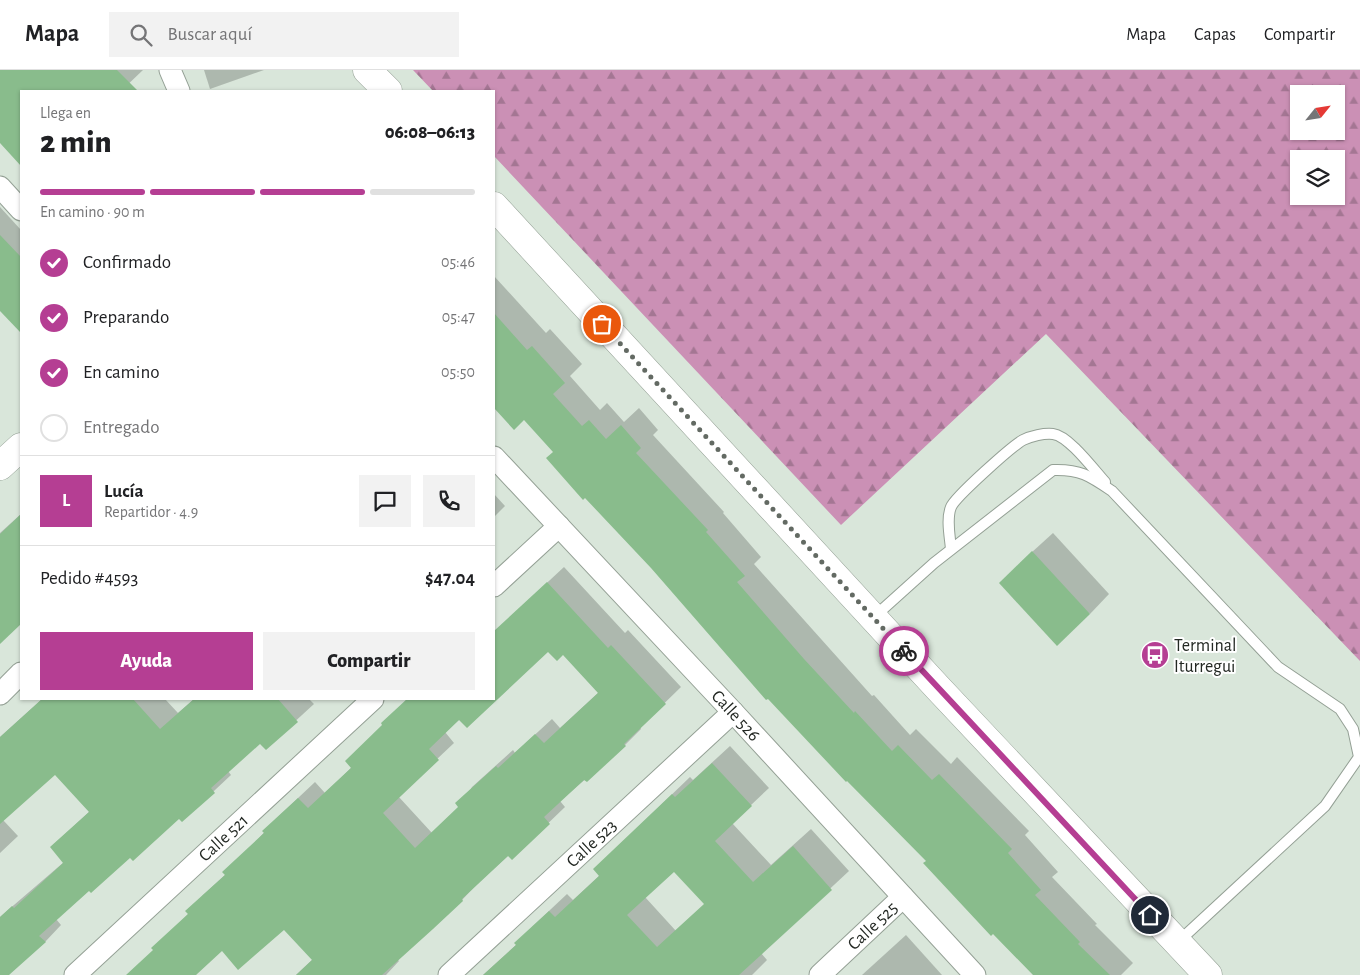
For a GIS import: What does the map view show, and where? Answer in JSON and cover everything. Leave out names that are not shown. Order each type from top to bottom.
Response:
[{"type":"street","points":[[170,70],[179,90]]},
{"type":"street","points":[[367,70],[387,90]]},
{"type":"street","points":[[0,187],[20,209]]},
{"type":"street","points":[[495,207],[873,618],[1176,943],[1201,973]]},
{"type":"street","name":"Calle 526","points":[[495,458],[733,712],[975,975]]},
{"type":"street","points":[[495,585],[559,526]]},
{"type":"street","points":[[0,694],[20,674]]},
{"type":"street","name":"Calle 521","points":[[75,975],[371,700]]},
{"type":"street","name":"Calle 523","points":[[450,975],[733,712]]},
{"type":"street","name":"Calle 525","points":[[820,975],[903,898]]},
{"type":"lane","points":[[951,549],[950,508],[960,494],[1023,440],[1040,435],[1054,434],[1077,449],[1112,491],[1278,667],[1340,709],[1353,729],[1358,757],[1325,806],[1176,943]]},
{"type":"lane","points":[[873,618],[951,549],[1053,470],[1070,470],[1093,478],[1112,491]]},
{"type":"green space","points":[[413,70],[1360,70],[1360,661],[1046,334],[841,525],[495,157],[495,90],[432,90]]},
{"type":"building","points":[[0,70],[117,70],[137,90],[20,90],[20,165],[0,143]]},
{"type":"building","points":[[0,235],[20,256],[20,332],[0,311]]},
{"type":"building","points":[[495,314],[527,350],[532,346],[565,383],[553,394],[582,426],[589,420],[606,439],[621,425],[641,448],[636,453],[708,530],[706,532],[745,576],[737,582],[804,659],[892,751],[898,745],[932,780],[939,774],[1012,849],[1008,853],[1041,890],[1035,895],[1080,942],[1078,944],[1110,975],[1033,975],[993,934],[991,936],[923,863],[926,861],[846,782],[768,699],[766,700],[651,568],[585,498],[583,500],[546,458],[553,452],[524,420],[514,430],[495,409]]},
{"type":"building","points":[[20,515],[20,625],[0,644],[0,534]]},
{"type":"building","points":[[1032,551],[1090,614],[1057,646],[999,583]]},
{"type":"building","points":[[547,582],[608,648],[611,645],[666,704],[624,744],[626,746],[587,782],[584,780],[544,817],[550,824],[512,860],[508,856],[462,899],[463,901],[382,975],[296,975],[312,960],[284,930],[238,970],[222,951],[196,975],[126,975],[153,950],[151,948],[188,914],[185,911],[225,875],[222,872],[264,833],[262,831],[298,798],[308,808],[351,768],[345,761],[382,725],[381,723],[406,700],[495,700],[495,630]],"holes":[[[548,652],[557,661],[563,655],[598,693],[544,743],[535,734],[498,768],[496,766],[455,803],[458,807],[415,848],[383,813],[439,760],[429,749],[459,720],[467,728]]]},
{"type":"building","points":[[41,700],[134,700],[160,729],[193,700],[279,700],[298,722],[266,750],[260,744],[211,788],[215,793],[182,822],[179,819],[133,861],[130,858],[91,893],[89,891],[39,936],[46,942],[9,975],[0,975],[0,917],[12,906],[14,908],[63,863],[50,847],[89,812],[55,775],[0,824],[0,737]]},
{"type":"building","points":[[712,763],[752,806],[715,841],[753,882],[793,846],[832,890],[739,975],[483,975],[549,911],[555,917],[599,876],[593,869],[672,794],[675,797]],"holes":[[[674,872],[704,904],[657,947],[627,915]]]},
{"type":"way so far","points":[[602,324],[904,651]]},
{"type":"place","name":"Terminal Iturregui","points":[[1155,655]]},
{"type":"route","points":[[904,651],[1150,915]]}]
